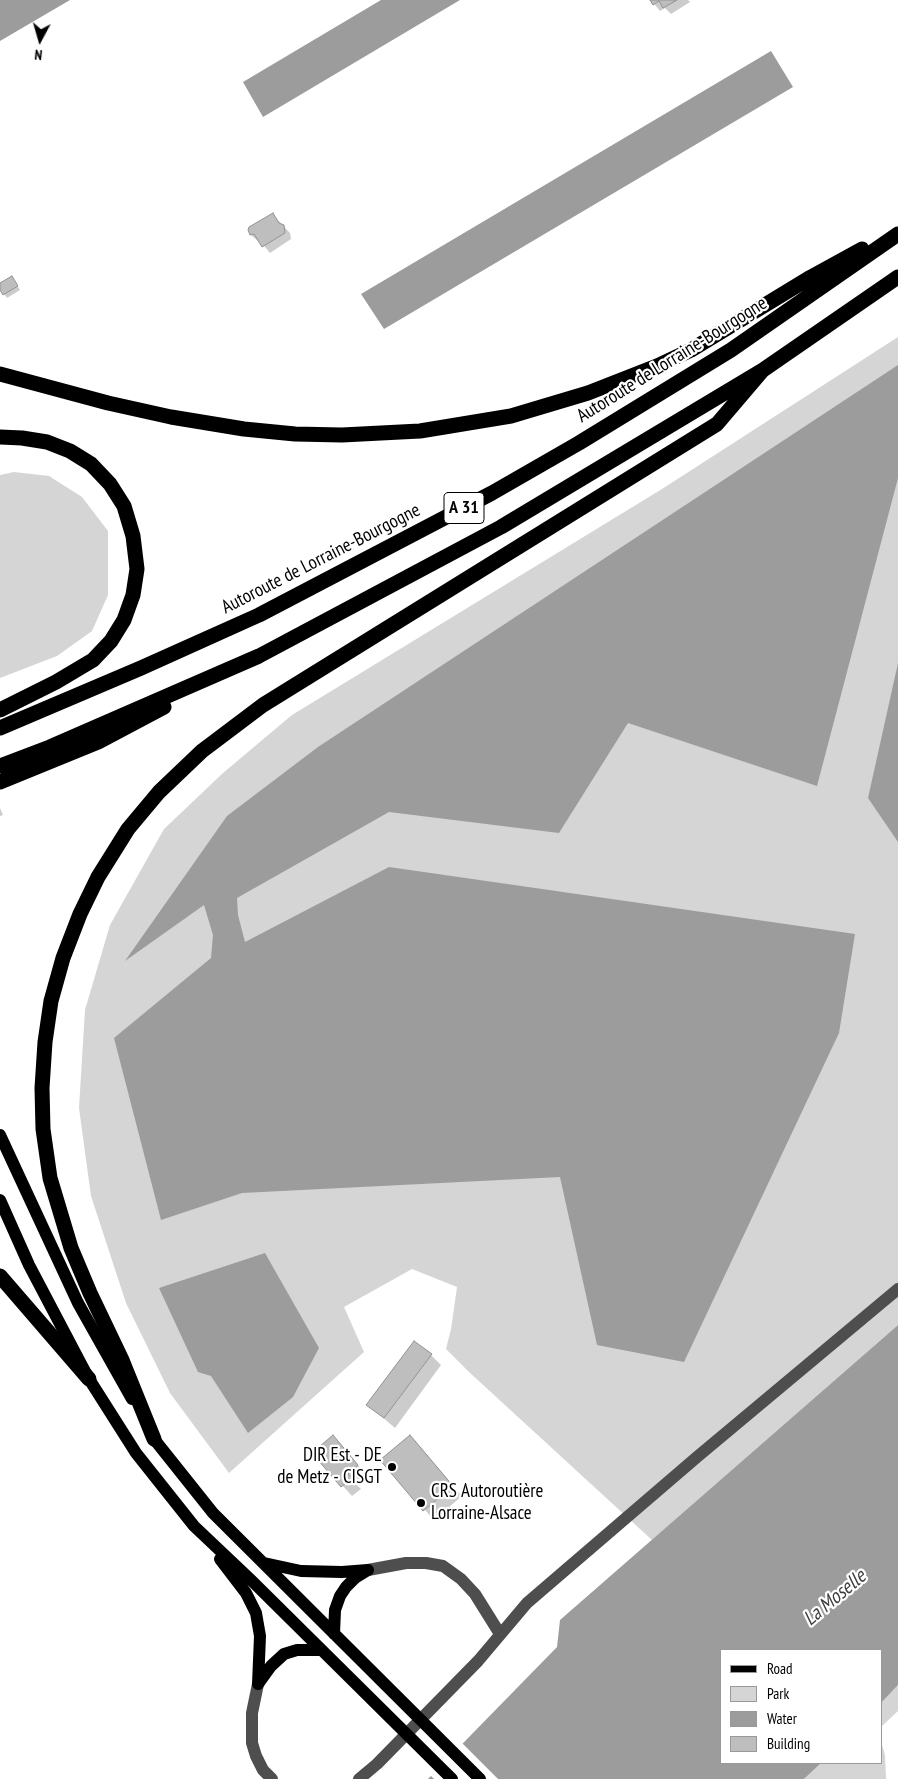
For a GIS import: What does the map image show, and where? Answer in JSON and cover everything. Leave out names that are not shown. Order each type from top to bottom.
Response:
[{"type":"highway","points":[[0,374],[108,403],[170,417],[244,430],[342,435],[420,431],[511,416],[588,393],[657,366],[691,350],[811,277],[898,229]]},
{"type":"highway","name":"Autoroute de Lorraine-Bourgogne","points":[[0,728],[259,615],[492,493],[579,443],[731,350],[898,234]]},
{"type":"highway","name":"A 31","points":[[0,766],[50,747],[259,656],[501,527],[763,370],[898,277]]},
{"type":"highway","points":[[154,1439],[122,1360],[90,1294],[71,1248],[50,1178],[43,1128],[42,1088],[45,1042],[51,1001],[63,958],[80,914],[98,877],[128,829],[159,792],[202,751],[263,705],[717,424],[763,370]]},
{"type":"highway","points":[[0,437],[47,442],[70,451],[91,464],[110,484],[124,506],[133,536],[137,569],[133,595],[124,620],[110,641],[93,660],[56,682],[0,710]]},
{"type":"highway","points":[[0,782],[98,742],[259,656]]},
{"type":"highway","points":[[0,1276],[88,1379]]},
{"type":"main road","points":[[0,1135],[78,1303],[154,1439],[213,1513],[480,1779]]},
{"type":"main road","points":[[0,1200],[29,1265],[88,1379],[136,1453],[246,1593],[256,1612],[260,1636],[258,1684]]},
{"type":"main road","points":[[194,1526],[452,1779]]},
{"type":"main road","points":[[263,1563],[302,1571],[342,1572],[368,1570]]},
{"type":"main road","points":[[334,1634],[335,1610],[340,1596],[346,1587],[368,1570]]},
{"type":"main road","points":[[258,1684],[271,1666],[284,1654],[297,1650],[321,1650]]},
{"type":"street","points":[[360,1779],[478,1661],[527,1603],[697,1457],[898,1289]]},
{"type":"street","points":[[368,1570],[406,1563],[426,1563],[443,1566],[461,1579],[475,1594],[500,1634]]},
{"type":"street","points":[[258,1684],[252,1713],[252,1743],[263,1770],[272,1779]]},
{"type":"green space","points":[[898,337],[898,1325],[652,1540],[446,1349],[457,1287],[412,1269],[344,1307],[364,1352],[229,1473],[170,1393],[126,1303],[91,1196],[79,1108],[85,1010],[110,925],[164,829],[223,773],[292,715],[662,489]]},
{"type":"green space","points":[[14,472],[49,476],[82,497],[108,531],[108,595],[92,631],[57,656],[0,678],[0,475]]},
{"type":"green space","points":[[898,1685],[898,1711],[883,1725],[883,1701]]},
{"type":"green space","points":[[883,1748],[886,1779],[804,1779],[820,1764],[883,1764]]},
{"type":"water","points":[[0,0],[70,0],[0,41]]},
{"type":"water","points":[[381,0],[460,0],[263,117],[243,82]]},
{"type":"water","points":[[771,51],[793,87],[384,329],[361,294]]},
{"type":"water","points":[[898,365],[898,478],[817,786],[628,723],[559,833],[389,812],[237,898],[238,915],[245,942],[389,867],[855,934],[839,1033],[684,1362],[597,1345],[560,1177],[242,1193],[161,1220],[114,1038],[211,958],[213,935],[204,905],[125,961],[227,816],[318,747]]},
{"type":"water","points":[[898,663],[898,842],[868,798]]},
{"type":"water","points":[[265,1253],[319,1348],[293,1397],[248,1433],[211,1376],[198,1372],[159,1288]]},
{"type":"water","name":"La Moselle","points":[[898,1325],[898,1685],[883,1701],[883,1649],[720,1649],[720,1764],[820,1764],[804,1779],[428,1779],[557,1647],[560,1620]]},
{"type":"pier","points":[[461,1742],[498,1779],[434,1779],[429,1774]]},
{"type":"building","points":[[650,0],[677,0],[663,8],[659,1],[653,5]]},
{"type":"building","points":[[273,213],[279,223],[284,225],[285,233],[262,247],[254,234],[250,235],[248,230],[249,227]]},
{"type":"building","points":[[12,276],[18,286],[3,295],[0,290],[0,283]]},
{"type":"building","points":[[414,1341],[432,1354],[384,1418],[366,1405]]},
{"type":"building","points":[[333,1435],[358,1465],[348,1474],[352,1478],[341,1487],[312,1453]]},
{"type":"building","points":[[410,1435],[453,1486],[423,1511],[380,1460]]},
{"type":"place","name":"DIR Est - DE de Metz - CISGT","points":[[392,1467]]},
{"type":"place","name":"CRS Autoroutière Lorraine-Alsace","points":[[421,1503]]}]
